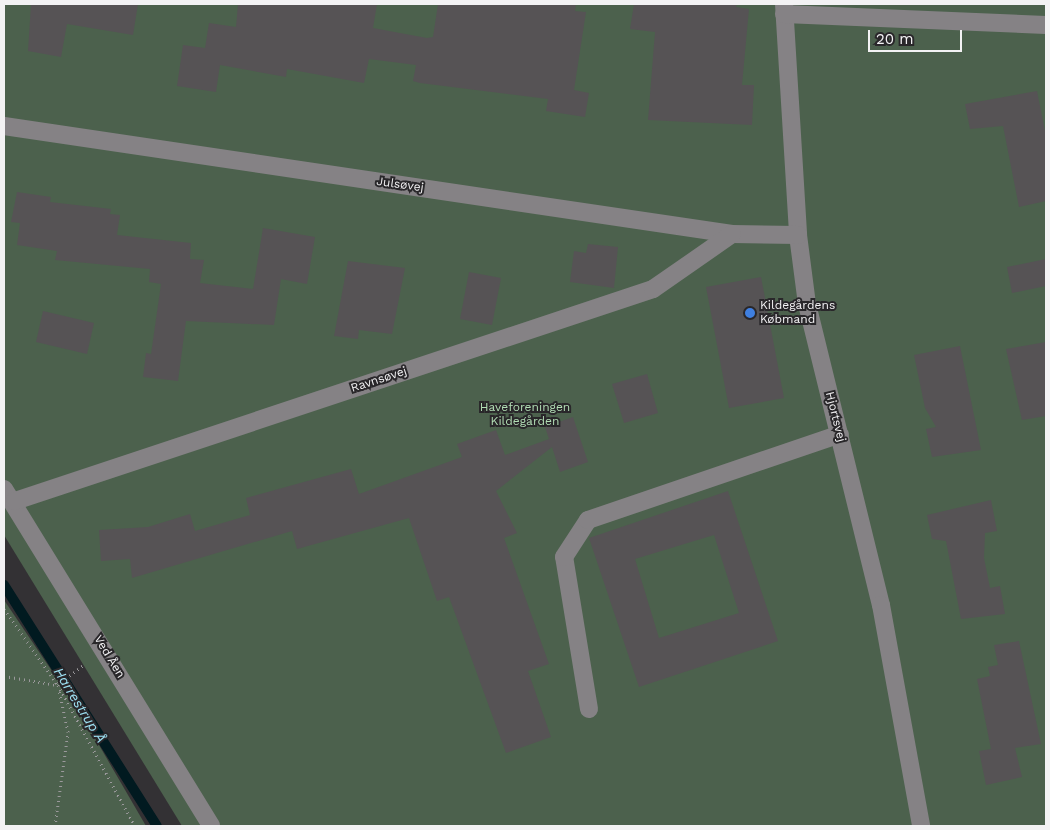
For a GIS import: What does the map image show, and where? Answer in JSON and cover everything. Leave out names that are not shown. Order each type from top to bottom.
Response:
[{"type":"lane","points":[[784,9],[1046,25]]},
{"type":"lane","name":"Hjortsvej","points":[[784,9],[798,235],[809,318],[840,434],[881,605],[921,826]]},
{"type":"lane","name":"Julsøvej","points":[[4,126],[732,234],[798,235]]},
{"type":"lane","name":"Ravnsøvej","points":[[9,495],[653,288],[732,234]]},
{"type":"lane","points":[[589,709],[564,557],[588,520],[840,434]]},
{"type":"lane","name":"Ved Åen","points":[[9,495],[211,826]]},
{"type":"path","points":[[4,609],[58,685],[135,826]]},
{"type":"path","points":[[4,676],[58,685],[104,650]]},
{"type":"path","points":[[55,826],[68,732],[58,685]]},
{"type":"green space","name":"Haveforeningen Kildegården","points":[[4,4],[1046,4],[1046,826],[182,826],[4,535]]},
{"type":"green space","points":[[4,600],[81,714],[146,826],[4,826]]},
{"type":"building","points":[[31,4],[138,4],[133,35],[67,24],[61,57],[28,51]]},
{"type":"building","points":[[238,4],[377,4],[373,28],[427,38],[433,37],[438,4],[576,4],[575,11],[586,12],[574,90],[589,93],[585,117],[546,111],[548,99],[420,83],[413,81],[416,65],[369,59],[364,83],[287,69],[286,77],[220,65],[216,92],[177,86],[183,45],[205,48],[209,23],[236,27]]},
{"type":"building","points":[[634,4],[737,4],[736,7],[749,9],[742,85],[754,85],[752,125],[648,120],[655,32],[630,29]]},
{"type":"building","points":[[1037,91],[1046,136],[1046,201],[1019,207],[1003,126],[970,129],[965,104]]},
{"type":"building","points":[[17,192],[51,197],[50,202],[111,209],[110,214],[120,215],[117,235],[191,243],[190,259],[204,260],[200,283],[253,289],[263,228],[315,237],[307,284],[281,279],[274,325],[186,321],[178,381],[143,377],[146,353],[151,354],[161,284],[149,282],[150,269],[55,260],[57,251],[17,245],[20,223],[11,222]]},
{"type":"building","points":[[588,244],[618,247],[614,288],[570,282],[574,251],[586,253]]},
{"type":"building","points":[[1046,259],[1046,286],[1012,293],[1007,267]]},
{"type":"building","points":[[348,261],[405,268],[392,334],[359,330],[358,339],[334,336]]},
{"type":"building","points":[[469,272],[501,278],[492,325],[460,319]]},
{"type":"building","points":[[761,277],[784,398],[729,408],[706,287]]},
{"type":"building","points":[[43,311],[94,323],[87,354],[36,342]]},
{"type":"building","points":[[1046,342],[1046,416],[1022,420],[1006,349]]},
{"type":"building","points":[[960,346],[981,450],[932,457],[926,429],[936,427],[925,408],[914,355]]},
{"type":"building","points":[[647,374],[658,413],[624,423],[612,384]]},
{"type":"building","points":[[573,417],[588,462],[560,472],[552,447],[496,491],[517,533],[504,538],[549,664],[528,671],[551,737],[506,753],[449,597],[437,601],[409,518],[297,549],[292,531],[132,578],[130,559],[101,561],[99,530],[148,527],[190,514],[195,531],[250,515],[246,498],[351,469],[359,494],[462,457],[457,444],[496,430],[505,455],[549,439],[545,427]]},
{"type":"building","points":[[728,491],[778,641],[639,687],[589,538]],"holes":[[[714,535],[739,613],[659,638],[635,559]]]},
{"type":"building","points":[[991,500],[997,531],[985,533],[984,558],[990,588],[1000,586],[1005,614],[961,619],[946,541],[932,539],[927,515]]},
{"type":"building","points":[[1019,641],[1041,744],[1015,748],[1022,777],[986,785],[979,751],[991,749],[977,679],[990,676],[988,667],[998,665],[994,645]]},
{"type":"waterway","name":"Harrestrup Å","points":[[4,585],[157,826]]},
{"type":"place","name":"Kildegårdens Købmand","points":[[750,313]]}]
